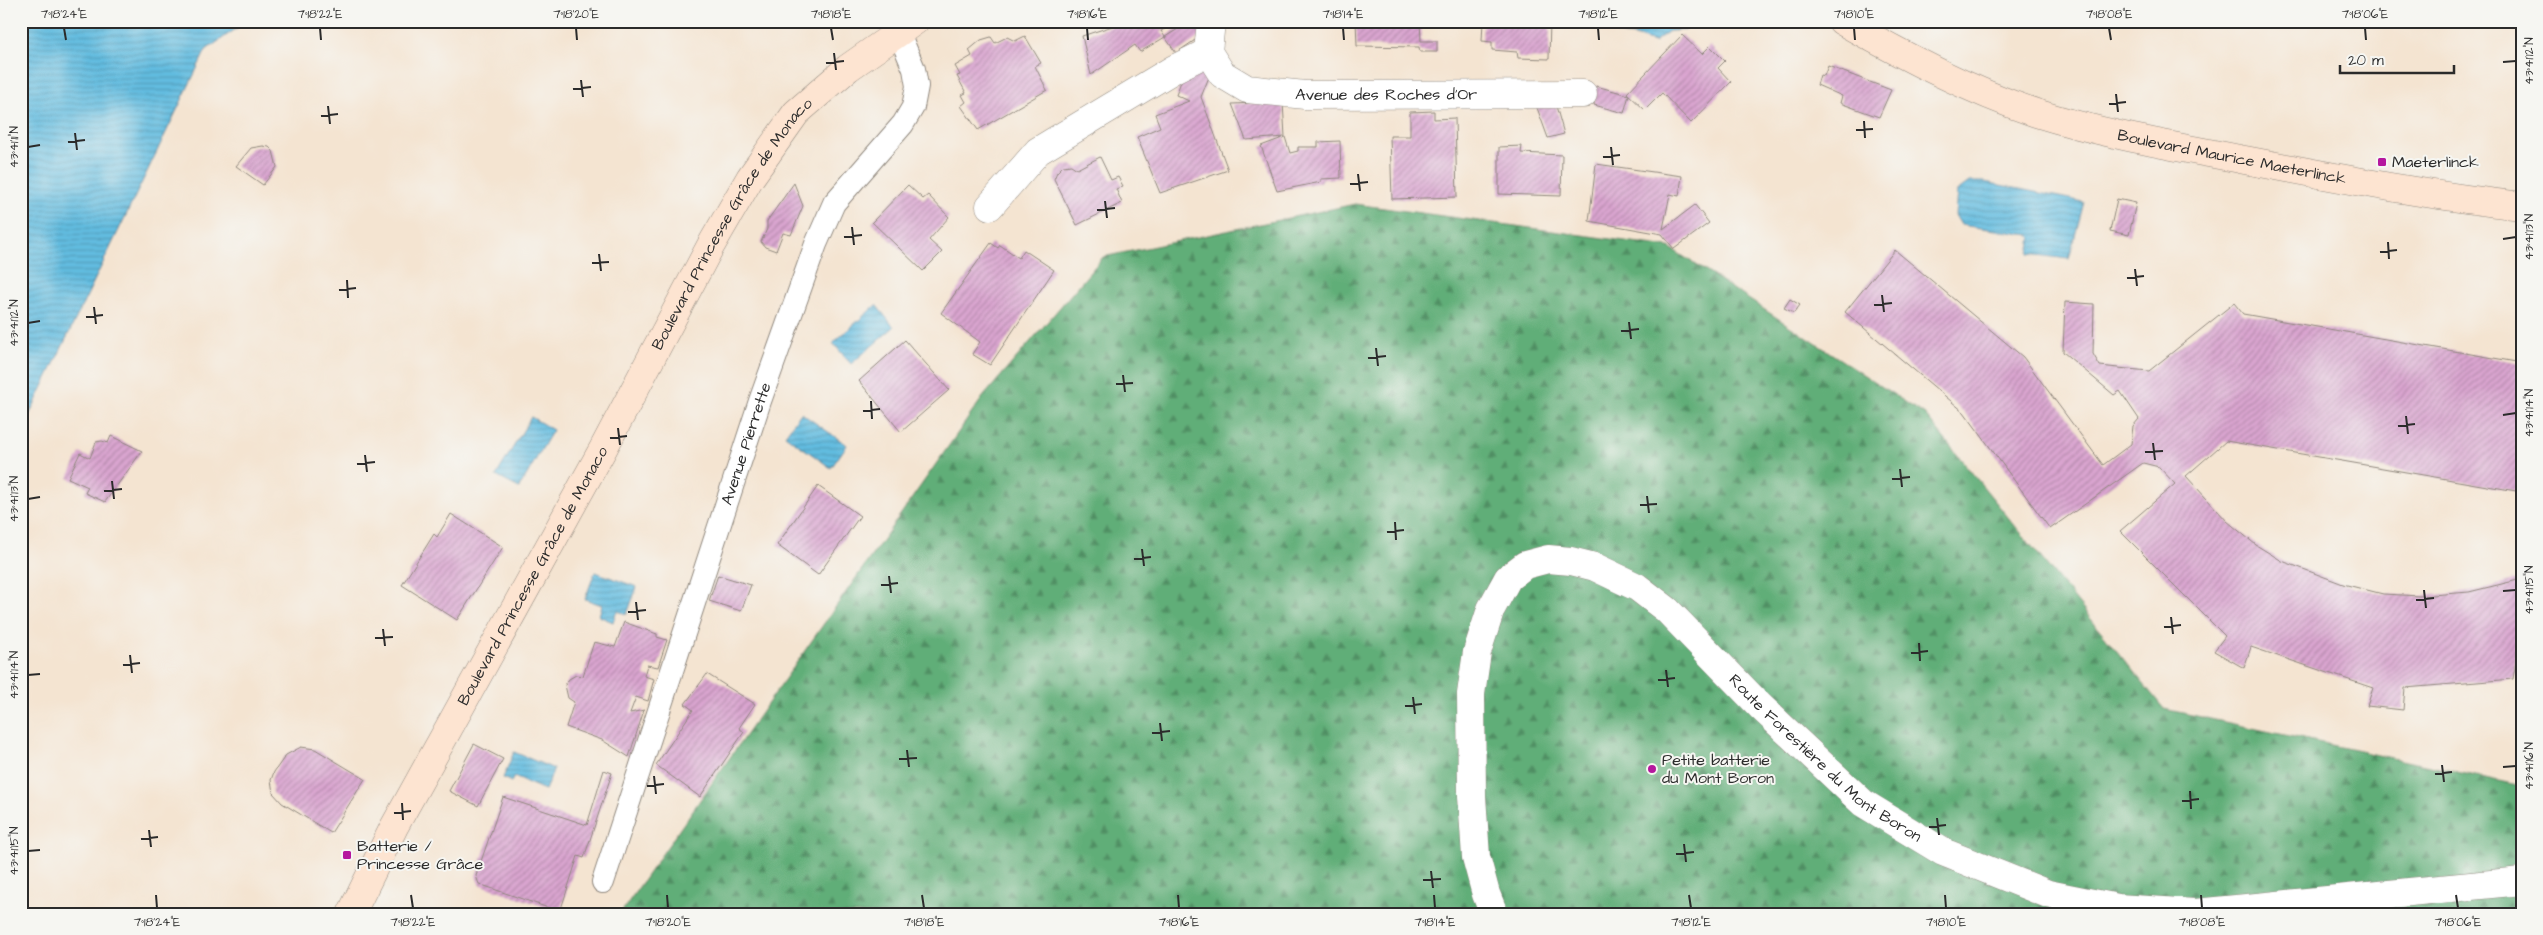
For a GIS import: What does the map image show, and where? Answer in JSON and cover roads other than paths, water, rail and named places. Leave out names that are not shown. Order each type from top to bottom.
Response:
[{"type":"main road","name":"Boulevard Maurice Maeterlinck","points":[[1842,21],[1950,78],[2036,112],[2105,132],[2386,187],[2455,199],[2522,206]]},
{"type":"main road","name":"Boulevard Princesse Grâce de Monaco","points":[[351,914],[394,827],[603,450],[710,247],[750,178],[796,113],[848,68],[906,26]]},
{"type":"street","points":[[990,206],[1038,151],[1174,68],[1208,52],[1211,21]]},
{"type":"street","name":"Avenue des Roches d'Or","points":[[1208,52],[1222,74],[1247,90],[1305,95],[1583,94]]},
{"type":"street","name":"Route Forestière du Mont Boron","points":[[1494,914],[1486,894],[1476,857],[1472,796],[1471,694],[1477,652],[1490,608],[1508,578],[1526,565],[1548,559],[1571,561],[1602,570],[1637,587],[1667,610],[1761,707],[1863,803],[1943,852],[2048,894],[2118,908],[2195,913],[2478,883],[2522,881]]},
{"type":"lane","name":"Avenue Pierrette","points":[[603,882],[760,401],[816,244],[834,203],[903,124],[913,107],[917,86],[906,26]]},
{"type":"water","points":[[21,21],[247,21],[206,50],[21,432]]},
{"type":"water","points":[[1622,21],[1691,21],[1686,30],[1669,31],[1654,42],[1635,36],[1617,34]]},
{"type":"water","points":[[1969,182],[1985,182],[2084,202],[2069,259],[2029,254],[2032,238],[2030,235],[1961,225],[1955,215],[1957,191]]},
{"type":"water","points":[[876,305],[894,327],[851,364],[833,343]]},
{"type":"water","points":[[801,413],[847,445],[831,468],[785,435]]},
{"type":"water","points":[[531,417],[553,430],[519,488],[496,476]]},
{"type":"water","points":[[595,572],[637,587],[627,614],[617,611],[613,622],[599,616],[602,605],[585,599]]},
{"type":"water","points":[[514,752],[554,769],[545,790],[514,777],[511,782],[503,778]]},
{"type":"place","name":"Maeterlinck","points":[[2382,162]]},
{"type":"place","name":"Petite batterie du Mont Boron","points":[[1652,769]]},
{"type":"place","name":"Batterie / Princesse Grâce","points":[[347,855]]}]
